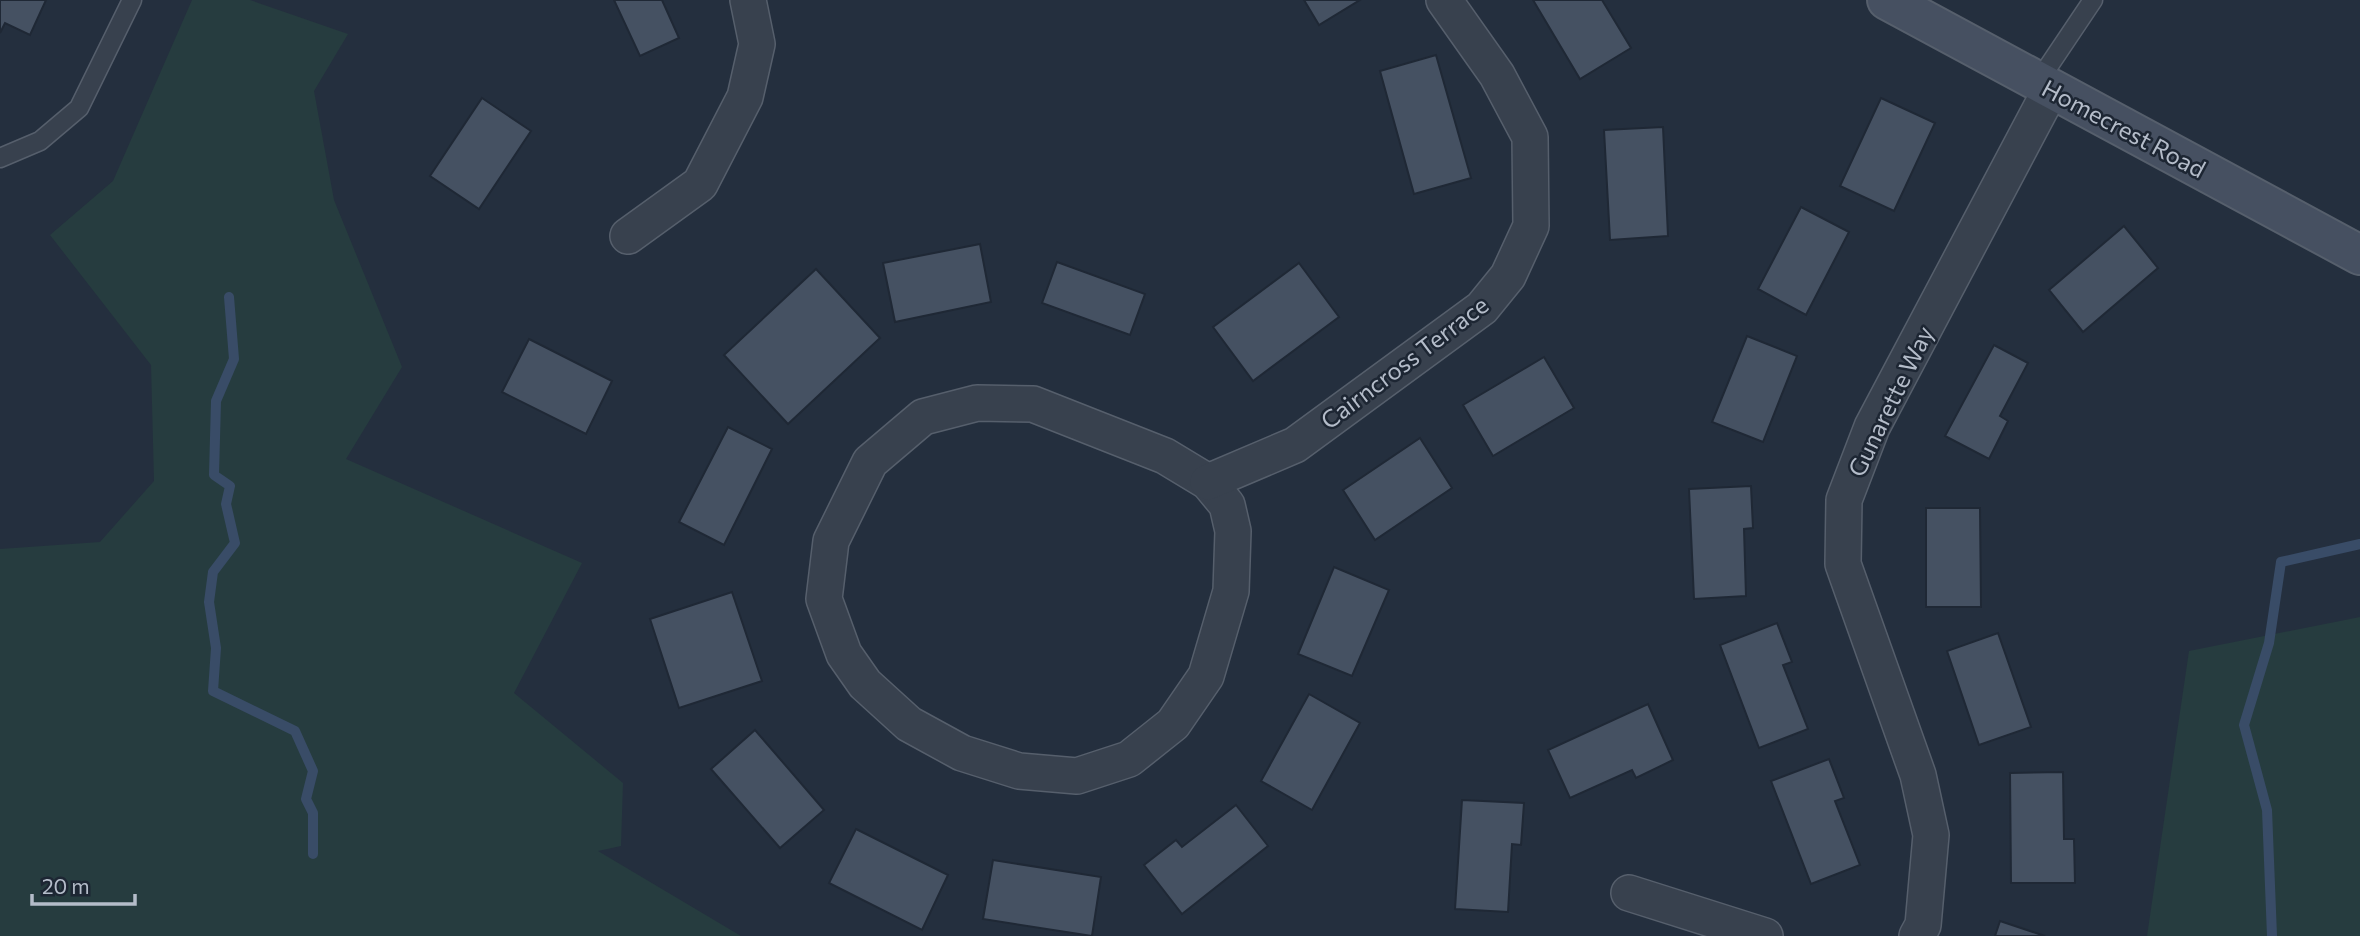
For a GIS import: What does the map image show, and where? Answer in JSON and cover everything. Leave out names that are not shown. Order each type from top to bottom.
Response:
[{"type":"street","points":[[628,236],[700,184],[745,97],[757,44],[748,0]]},
{"type":"street","name":"Cairncross Terrace","points":[[1208,482],[1295,445],[1482,308],[1508,276],[1531,226],[1530,137],[1497,75],[1444,0]]},
{"type":"street","name":"Homecrest Road","points":[[1887,0],[2360,255]]},
{"type":"street","name":"Gunarette Way","points":[[1917,936],[1923,925],[1931,835],[1918,775],[1843,564],[1844,500],[1872,426],[2045,85]]},
{"type":"street","points":[[977,403],[1033,404],[1165,456],[1208,482],[1227,505],[1233,531],[1231,591],[1206,676],[1173,724],[1129,759],[1077,776],[1019,771],[962,753],[909,724],[865,684],[844,654],[824,599],[831,541],[870,462],[923,417],[977,403]]},
{"type":"street","points":[[1629,893],[1765,936]]},
{"type":"lane","points":[[0,158],[40,141],[79,108],[132,0]]},
{"type":"lane","points":[[2045,85],[2093,0]]},
{"type":"green space","points":[[192,0],[250,0],[348,34],[314,91],[334,200],[402,367],[346,459],[582,563],[514,693],[623,783],[621,846],[598,851],[741,936],[0,936],[0,549],[100,542],[154,481],[151,365],[50,235],[113,181]]},
{"type":"green space","points":[[2360,617],[2360,936],[2147,936],[2189,651]]},
{"type":"building","points":[[0,0],[46,0],[30,35],[5,23],[0,33]]},
{"type":"building","points":[[614,0],[662,0],[679,38],[640,56]]},
{"type":"building","points":[[1304,0],[1360,0],[1319,25]]},
{"type":"building","points":[[1533,0],[1602,0],[1631,48],[1580,79]]},
{"type":"building","points":[[1436,55],[1471,178],[1414,194],[1380,71]]},
{"type":"building","points":[[482,98],[531,131],[479,209],[430,176]]},
{"type":"building","points":[[1881,98],[1935,123],[1894,211],[1840,186]]},
{"type":"building","points":[[1663,127],[1668,236],[1610,240],[1604,130]]},
{"type":"building","points":[[1801,207],[1849,232],[1806,315],[1758,289]]},
{"type":"building","points":[[2124,226],[2158,268],[2083,332],[2049,290]]},
{"type":"building","points":[[980,244],[991,302],[895,322],[883,263]]},
{"type":"building","points":[[1057,262],[1145,294],[1130,335],[1042,303]]},
{"type":"building","points":[[1299,263],[1339,317],[1253,381],[1213,327]]},
{"type":"building","points":[[816,269],[880,338],[788,424],[724,355]]},
{"type":"building","points":[[1747,336],[1797,356],[1763,442],[1712,422]]},
{"type":"building","points":[[529,339],[612,381],[586,434],[502,392]]},
{"type":"building","points":[[1994,345],[2028,363],[2000,416],[2008,421],[1989,459],[1945,436]]},
{"type":"building","points":[[1544,357],[1574,408],[1493,456],[1463,405]]},
{"type":"building","points":[[728,427],[772,449],[724,545],[679,522]]},
{"type":"building","points":[[1420,438],[1452,488],[1375,540],[1343,490]]},
{"type":"building","points":[[1751,486],[1753,528],[1744,529],[1746,596],[1694,599],[1689,489]]},
{"type":"building","points":[[1926,508],[1980,508],[1981,607],[1926,607]]},
{"type":"building","points":[[1334,567],[1389,590],[1352,676],[1298,654]]},
{"type":"building","points":[[732,592],[762,681],[679,708],[650,619]]},
{"type":"building","points":[[1777,623],[1792,662],[1783,665],[1808,729],[1759,748],[1720,645]]},
{"type":"building","points":[[1998,633],[2031,727],[1979,745],[1947,651]]},
{"type":"building","points":[[1309,694],[1360,723],[1312,810],[1261,781]]},
{"type":"building","points":[[1648,704],[1673,760],[1636,778],[1632,770],[1570,798],[1548,750]]},
{"type":"building","points":[[755,730],[824,810],[780,848],[711,769]]},
{"type":"building","points":[[1829,759],[1844,798],[1835,801],[1860,865],[1811,884],[1771,781]]},
{"type":"building","points":[[2063,772],[2064,839],[2074,839],[2075,883],[2011,883],[2010,773]]},
{"type":"building","points":[[1462,800],[1524,803],[1521,845],[1512,844],[1508,912],[1455,909]]},
{"type":"building","points":[[1236,805],[1268,846],[1182,914],[1144,865],[1176,840],[1182,847]]},
{"type":"building","points":[[856,829],[948,875],[922,930],[829,883]]},
{"type":"building","points":[[993,860],[1101,877],[1092,936],[983,919]]},
{"type":"building","points":[[2000,921],[2045,936],[1995,936]]},
{"type":"waterway","points":[[229,297],[234,359],[216,401],[214,475],[230,486],[226,504],[235,543],[213,572],[209,602],[216,648],[213,691],[295,731],[313,771],[306,799],[313,813],[313,854]]},
{"type":"waterway","points":[[2272,936],[2267,810],[2244,725],[2269,643],[2281,562],[2360,544]]}]
